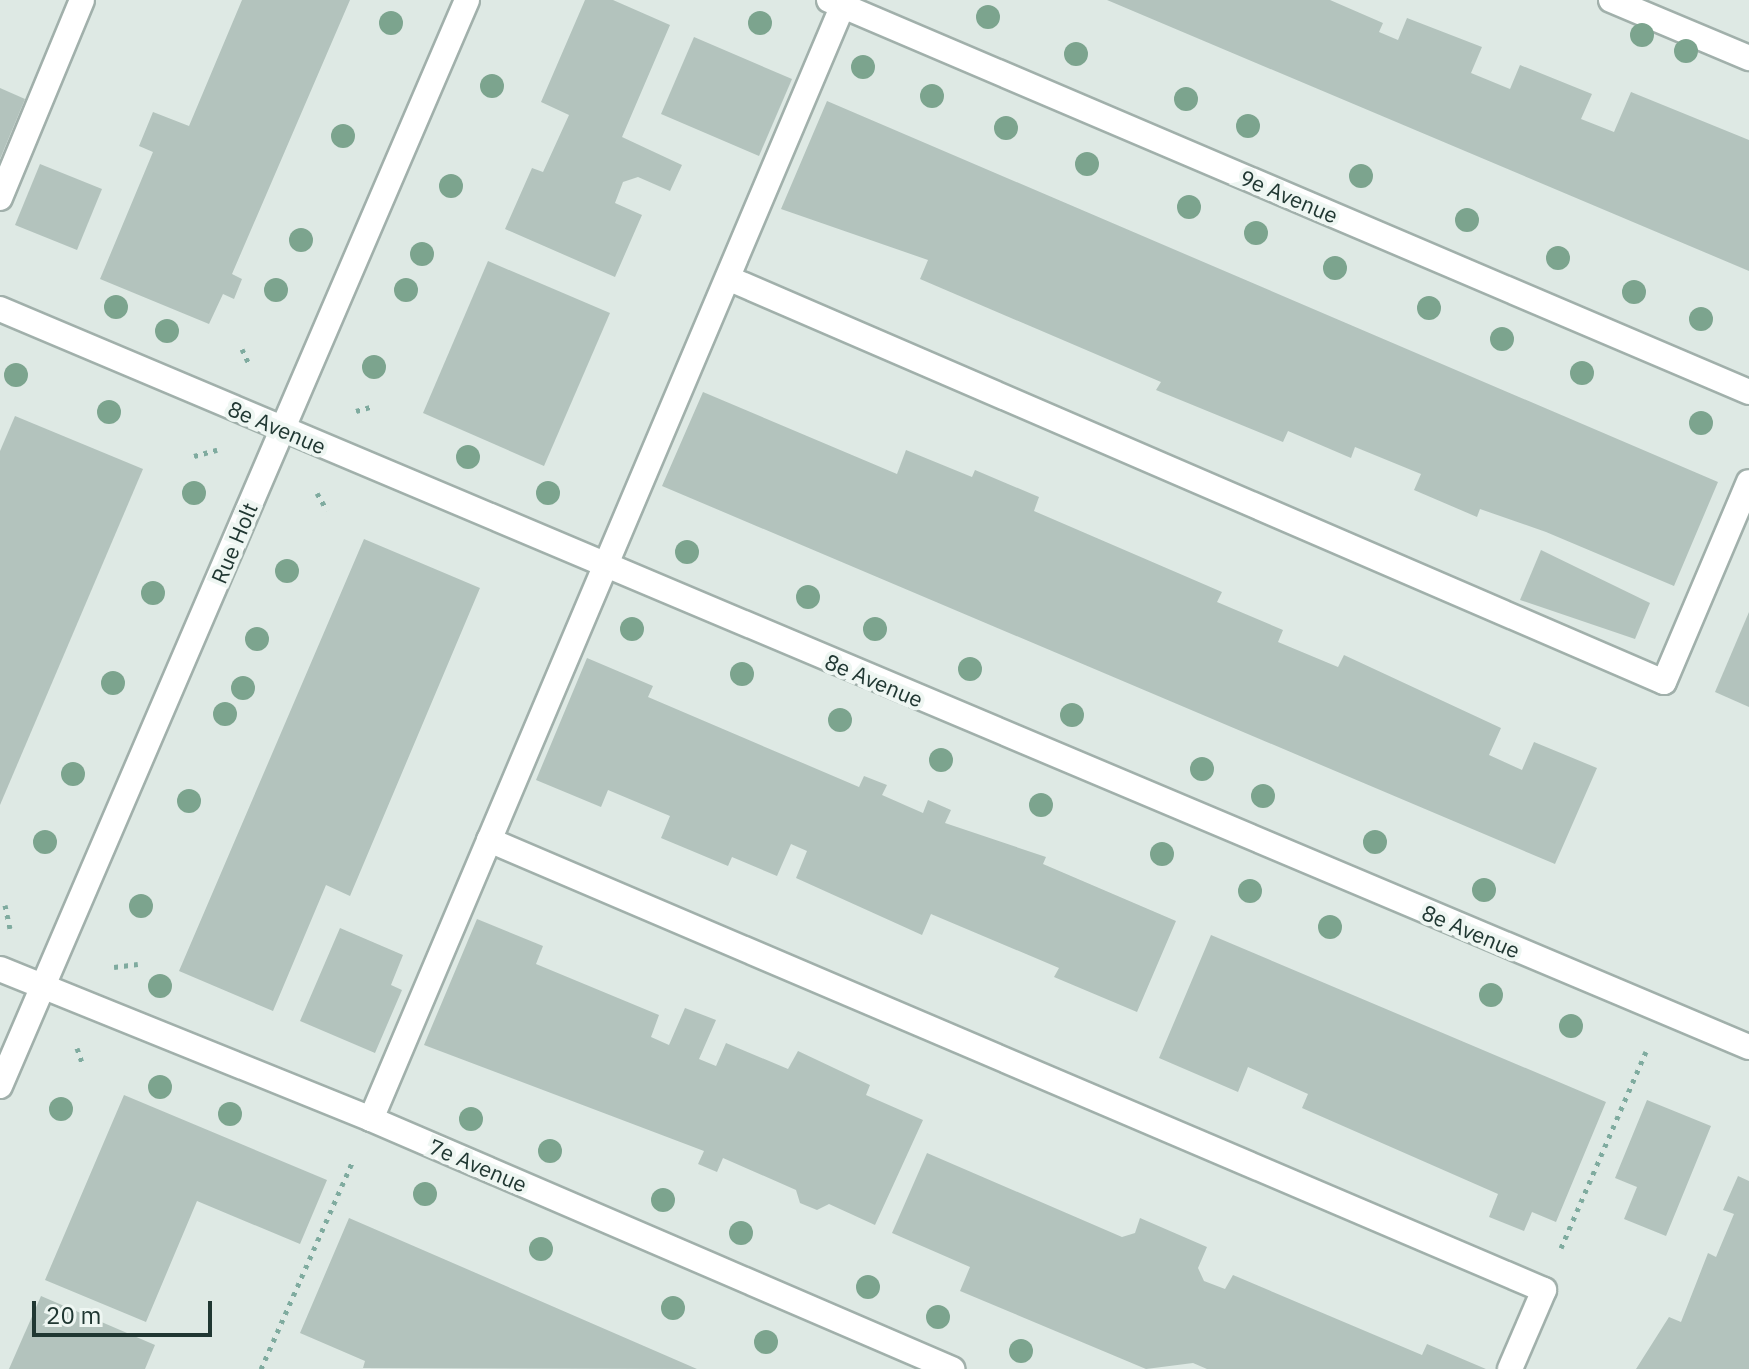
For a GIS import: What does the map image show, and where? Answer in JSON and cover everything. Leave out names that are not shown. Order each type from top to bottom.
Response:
[{"type":"street","name":"Rue Holt","points":[[0,1086],[467,0]]},
{"type":"street","points":[[1611,0],[1749,58]]},
{"type":"street","points":[[0,198],[80,1]]},
{"type":"street","points":[[371,1119],[730,279],[839,2]]},
{"type":"street","name":"9e Avenue","points":[[839,2],[1749,392]]},
{"type":"street","points":[[730,279],[1664,682],[1749,482]]},
{"type":"street","name":"8e Avenue","points":[[0,309],[605,567],[1749,1047]]},
{"type":"street","points":[[489,840],[1544,1290],[1510,1369]]},
{"type":"street","name":"7e Avenue","points":[[0,969],[371,1119],[952,1369]]},
{"type":"path","points":[[194,456],[224,448]]},
{"type":"path","points":[[313,485],[327,510]]},
{"type":"path","points":[[5,905],[11,933]]},
{"type":"path","points":[[105,968],[138,964]]},
{"type":"path","points":[[1544,1290],[1663,1011]]},
{"type":"path","points":[[261,1369],[371,1119]]},
{"type":"building","points":[[242,0],[350,0],[232,274],[242,279],[234,299],[223,294],[209,324],[100,279],[153,152],[139,146],[153,112],[189,126]]},
{"type":"building","points":[[585,0],[613,0],[670,25],[622,137],[682,165],[670,191],[638,177],[623,182],[615,203],[642,215],[615,277],[505,229],[532,168],[543,172],[569,115],[541,102]]},
{"type":"building","points":[[1107,0],[1330,0],[1383,23],[1379,32],[1398,40],[1407,18],[1482,47],[1471,73],[1510,89],[1520,65],[1592,94],[1581,119],[1614,132],[1631,92],[1749,140],[1749,271]]},
{"type":"building","points":[[694,37],[792,79],[759,156],[661,114]]},
{"type":"building","points":[[0,88],[25,99],[0,159]]},
{"type":"building","points":[[827,101],[1718,482],[1674,586],[1546,532],[1480,509],[1477,517],[1414,490],[1421,474],[1355,447],[1351,458],[1288,431],[1283,442],[1156,390],[1161,382],[920,279],[928,260],[781,209]]},
{"type":"building","points":[[40,164],[102,189],[77,250],[15,225]]},
{"type":"building","points":[[488,261],[610,313],[544,466],[423,413]]},
{"type":"building","points":[[703,392],[897,474],[906,450],[972,477],[975,470],[1039,497],[1034,511],[1222,592],[1217,602],[1283,630],[1278,642],[1338,667],[1344,655],[1501,728],[1489,755],[1522,770],[1534,742],[1597,768],[1555,864],[662,486]]},
{"type":"building","points":[[15,416],[143,469],[0,805],[0,451]]},
{"type":"building","points":[[364,539],[480,588],[350,896],[326,885],[273,1011],[179,971]]},
{"type":"building","points":[[1541,550],[1650,603],[1635,639],[1520,600]]},
{"type":"building","points":[[1749,612],[1749,707],[1715,692]]},
{"type":"building","points":[[587,658],[653,686],[648,697],[859,787],[864,776],[887,785],[882,795],[923,813],[928,800],[951,810],[945,823],[1046,857],[1043,864],[1176,921],[1137,1012],[1054,977],[1059,968],[931,914],[922,935],[796,878],[807,851],[791,844],[777,876],[732,857],[728,866],[661,838],[670,816],[608,790],[601,807],[536,780]]},
{"type":"building","points":[[477,919],[543,946],[536,964],[659,1015],[651,1037],[669,1045],[685,1008],[716,1020],[699,1059],[716,1066],[726,1043],[788,1069],[798,1051],[870,1085],[866,1095],[923,1120],[875,1225],[829,1204],[817,1210],[800,1203],[796,1190],[723,1158],[717,1172],[698,1164],[704,1151],[424,1045]]},
{"type":"building","points":[[340,928],[403,955],[391,985],[402,990],[375,1053],[300,1021]]},
{"type":"building","points":[[1211,935],[1606,1102],[1556,1222],[1532,1212],[1524,1231],[1489,1217],[1498,1194],[1302,1108],[1308,1094],[1248,1067],[1238,1092],[1159,1058]]},
{"type":"building","points":[[124,1095],[327,1180],[300,1244],[197,1201],[146,1322],[45,1280]]},
{"type":"building","points":[[1647,1100],[1711,1126],[1666,1236],[1624,1219],[1637,1187],[1615,1178]]},
{"type":"building","points":[[927,1153],[1122,1237],[1135,1233],[1140,1218],[1207,1247],[1198,1268],[1204,1281],[1225,1289],[1233,1275],[1422,1355],[1427,1344],[1486,1369],[1207,1369],[1193,1363],[1146,1369],[960,1291],[970,1267],[892,1233]]},
{"type":"building","points":[[1738,1176],[1749,1181],[1749,1369],[1636,1369],[1669,1317],[1681,1322],[1708,1253],[1716,1257],[1734,1214],[1723,1210]]},
{"type":"building","points":[[349,1218],[697,1369],[363,1368],[365,1361],[300,1333]]},
{"type":"building","points":[[41,1296],[155,1345],[145,1369],[9,1369]]}]
